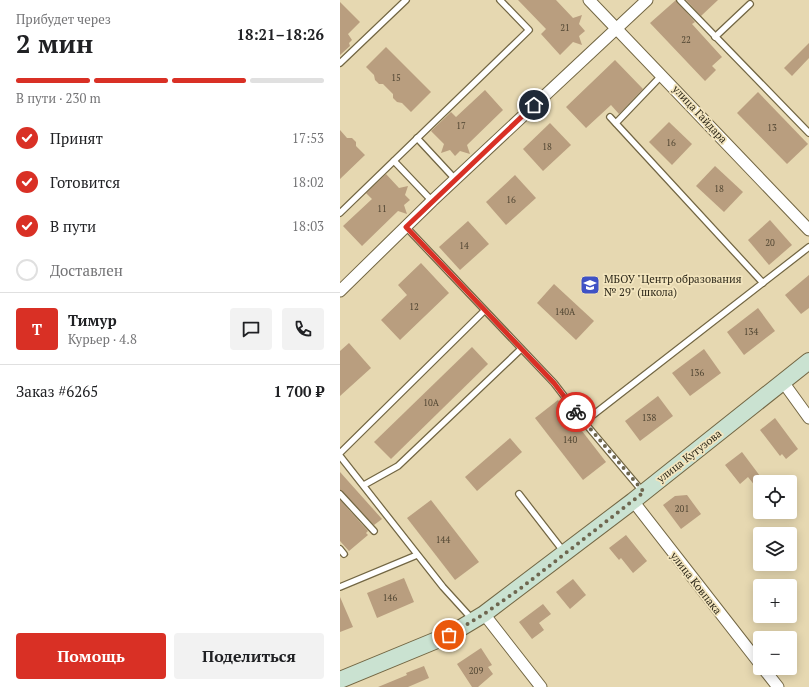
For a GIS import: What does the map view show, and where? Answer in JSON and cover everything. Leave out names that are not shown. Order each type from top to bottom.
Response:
[{"type":"main road","name":"улица Кутузова","points":[[344,682],[449,635],[478,617],[638,497],[809,361]]},
{"type":"street","name":"улица Гайдара","points":[[589,0],[809,230]]},
{"type":"street","points":[[340,291],[432,201],[647,0]]},
{"type":"street","points":[[783,382],[809,418]]},
{"type":"street","name":"улица Ковпака","points":[[638,497],[753,654]]},
{"type":"street","points":[[478,617],[541,687]]},
{"type":"street","points":[[769,675],[778,687]]},
{"type":"lane","points":[[340,63],[406,0]]},
{"type":"lane","points":[[340,213],[529,30],[500,0]]},
{"type":"lane","points":[[680,0],[809,133]]},
{"type":"lane","points":[[715,37],[750,4]]},
{"type":"lane","points":[[616,123],[662,75]]},
{"type":"lane","points":[[610,117],[763,283]]},
{"type":"lane","points":[[417,138],[456,179]]},
{"type":"lane","points":[[394,161],[432,201]]},
{"type":"lane","points":[[406,227],[484,311],[554,383],[638,497]]},
{"type":"lane","points":[[584,422],[809,247]]},
{"type":"lane","points":[[478,617],[443,587],[340,454],[484,311]]},
{"type":"lane","points":[[364,485],[398,466],[521,348]]},
{"type":"lane","points":[[340,494],[374,531]]},
{"type":"lane","points":[[519,494],[565,553]]},
{"type":"lane","points":[[340,549],[344,554]]},
{"type":"lane","points":[[340,587],[417,555]]},
{"type":"building","points":[[518,0],[556,0],[573,18],[582,15],[579,24],[585,31],[579,36],[582,45],[573,42],[560,55],[541,34],[546,29]]},
{"type":"building","points":[[676,0],[695,22],[692,24],[722,57],[712,66],[716,70],[705,81],[650,23]]},
{"type":"building","points":[[686,0],[718,0],[701,16]]},
{"type":"building","points":[[340,2],[360,22],[348,34],[352,40],[349,43],[350,46],[340,55]]},
{"type":"building","points":[[809,43],[809,58],[792,76],[784,68]]},
{"type":"building","points":[[386,47],[431,92],[411,112],[402,103],[397,102],[393,98],[393,94],[383,84],[379,84],[375,80],[374,75],[366,67]]},
{"type":"building","points":[[615,60],[643,89],[619,114],[611,105],[586,128],[566,107]]},
{"type":"building","points":[[485,90],[503,110],[467,145],[470,154],[460,151],[455,156],[450,150],[441,153],[444,144],[431,131],[451,112],[456,117]]},
{"type":"building","points":[[758,92],[808,144],[787,164],[737,113]]},
{"type":"building","points":[[669,122],[692,144],[672,165],[649,142]]},
{"type":"building","points":[[550,123],[571,145],[543,171],[523,149]]},
{"type":"building","points":[[340,130],[347,138],[352,138],[356,142],[356,146],[365,155],[340,179]]},
{"type":"building","points":[[715,166],[743,192],[724,212],[696,186]]},
{"type":"building","points":[[386,174],[399,188],[408,186],[405,195],[410,200],[404,205],[407,214],[398,211],[362,246],[343,226],[372,199],[366,193]]},
{"type":"building","points":[[515,175],[536,198],[506,225],[486,202]]},
{"type":"building","points":[[770,220],[792,245],[769,265],[748,240]]},
{"type":"building","points":[[468,221],[489,244],[460,270],[439,247]]},
{"type":"building","points":[[421,263],[449,293],[400,340],[381,320],[407,295],[398,285]]},
{"type":"building","points":[[809,275],[809,308],[801,314],[785,295]]},
{"type":"building","points":[[554,284],[594,321],[576,340],[537,303]]},
{"type":"building","points":[[758,308],[775,331],[744,355],[727,332]]},
{"type":"building","points":[[349,343],[371,368],[340,396],[340,351]]},
{"type":"building","points":[[472,347],[488,364],[391,459],[374,442]]},
{"type":"building","points":[[704,349],[721,373],[690,396],[672,373]]},
{"type":"building","points":[[658,396],[673,416],[640,441],[625,421]]},
{"type":"building","points":[[558,400],[606,462],[583,480],[535,418]]},
{"type":"building","points":[[775,418],[798,449],[786,459],[782,454],[780,456],[760,430]]},
{"type":"building","points":[[510,438],[522,452],[477,491],[465,477]]},
{"type":"building","points":[[742,452],[759,475],[753,475],[753,483],[748,477],[740,484],[725,465]]},
{"type":"building","points":[[340,472],[382,519],[374,525],[340,490]]},
{"type":"building","points":[[687,495],[701,514],[681,529],[663,505],[675,496]]},
{"type":"building","points":[[340,500],[368,531],[366,533],[368,535],[349,551],[340,541]]},
{"type":"building","points":[[431,500],[479,562],[455,580],[407,518]]},
{"type":"building","points":[[626,535],[647,561],[633,573],[621,558],[619,560],[609,548]]},
{"type":"building","points":[[404,578],[414,602],[377,618],[367,593]]},
{"type":"building","points":[[573,579],[586,595],[570,609],[556,592]]},
{"type":"building","points":[[340,597],[353,627],[340,632]]},
{"type":"building","points":[[543,604],[551,614],[539,623],[544,630],[532,639],[519,622]]},
{"type":"building","points":[[481,648],[492,665],[488,667],[493,674],[478,687],[472,687],[457,664]]},
{"type":"building","points":[[424,666],[429,678],[408,687],[378,687],[407,675],[406,673]]},
{"type":"way so far","points":[[449,635],[484,614],[521,588],[644,492],[576,412]]},
{"type":"place","name":"МБОУ \"Центр образования № 29\" (школа)","points":[[590,285]]},
{"type":"route","points":[[534,105],[406,227],[484,311],[554,383],[576,412]]}]
